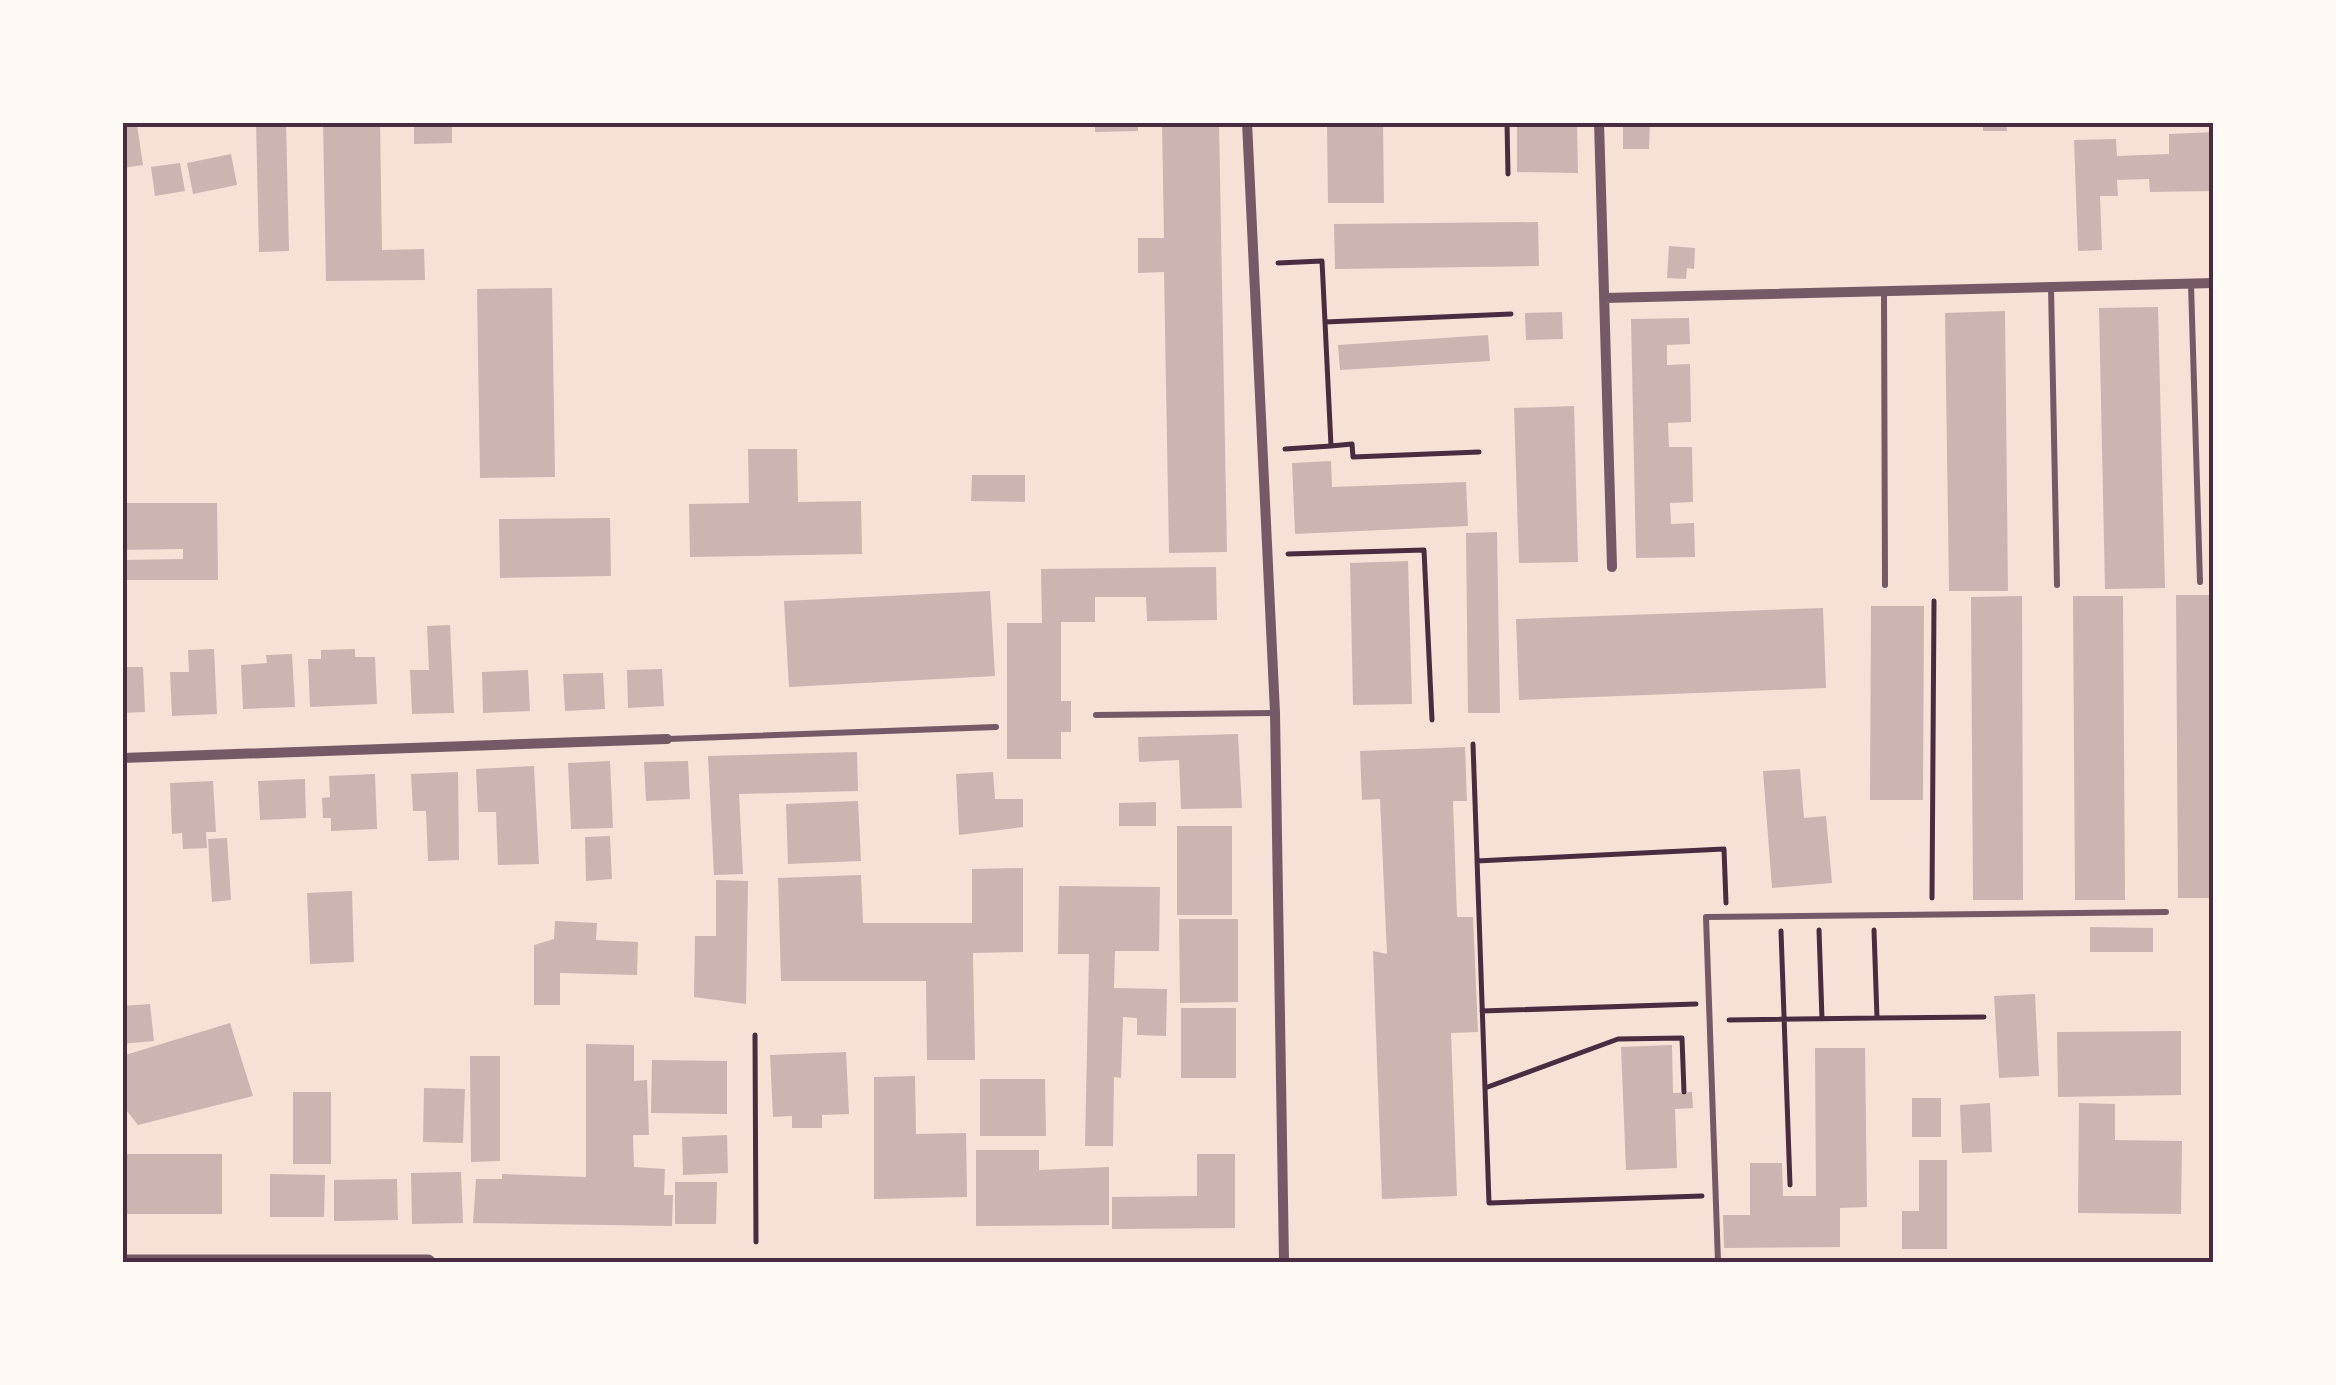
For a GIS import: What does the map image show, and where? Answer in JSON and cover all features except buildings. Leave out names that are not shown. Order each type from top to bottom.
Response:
[{"type":"street","points":[[1247,122],[1275,713],[1284,1262]]},
{"type":"street","points":[[1599,122],[1612,567]]},
{"type":"street","points":[[1604,298],[2214,284]]},
{"type":"street","points":[[122,758],[667,739]]},
{"type":"street","points":[[125,1262],[428,1262]]},
{"type":"lane","points":[[2191,284],[2200,582]]},
{"type":"lane","points":[[2051,287],[2057,585]]},
{"type":"lane","points":[[1884,292],[1885,585]]},
{"type":"lane","points":[[1096,716],[1275,713]]},
{"type":"lane","points":[[667,739],[996,727]]},
{"type":"lane","points":[[1718,1262],[1706,918],[2166,912]]},
{"type":"path","points":[[1508,122],[1508,174]]},
{"type":"path","points":[[1278,262],[1322,261],[1331,446]]},
{"type":"path","points":[[1325,322],[1512,314]]},
{"type":"path","points":[[1285,450],[1352,444],[1353,457],[1479,452]]},
{"type":"path","points":[[1288,554],[1424,550],[1432,720]]},
{"type":"path","points":[[1932,914],[1934,602]]},
{"type":"path","points":[[1473,744],[1489,1203],[1716,1195]]},
{"type":"path","points":[[1477,861],[1724,849],[1726,917]]},
{"type":"path","points":[[1819,922],[1822,1019]]},
{"type":"path","points":[[1874,922],[1876,1018]]},
{"type":"path","points":[[1780,923],[1790,1185]]},
{"type":"path","points":[[1482,1011],[1729,1003],[1730,1020],[1984,1017]]},
{"type":"path","points":[[755,1036],[756,1242]]},
{"type":"path","points":[[1485,1088],[1618,1039],[1682,1038],[1684,1092]]}]
